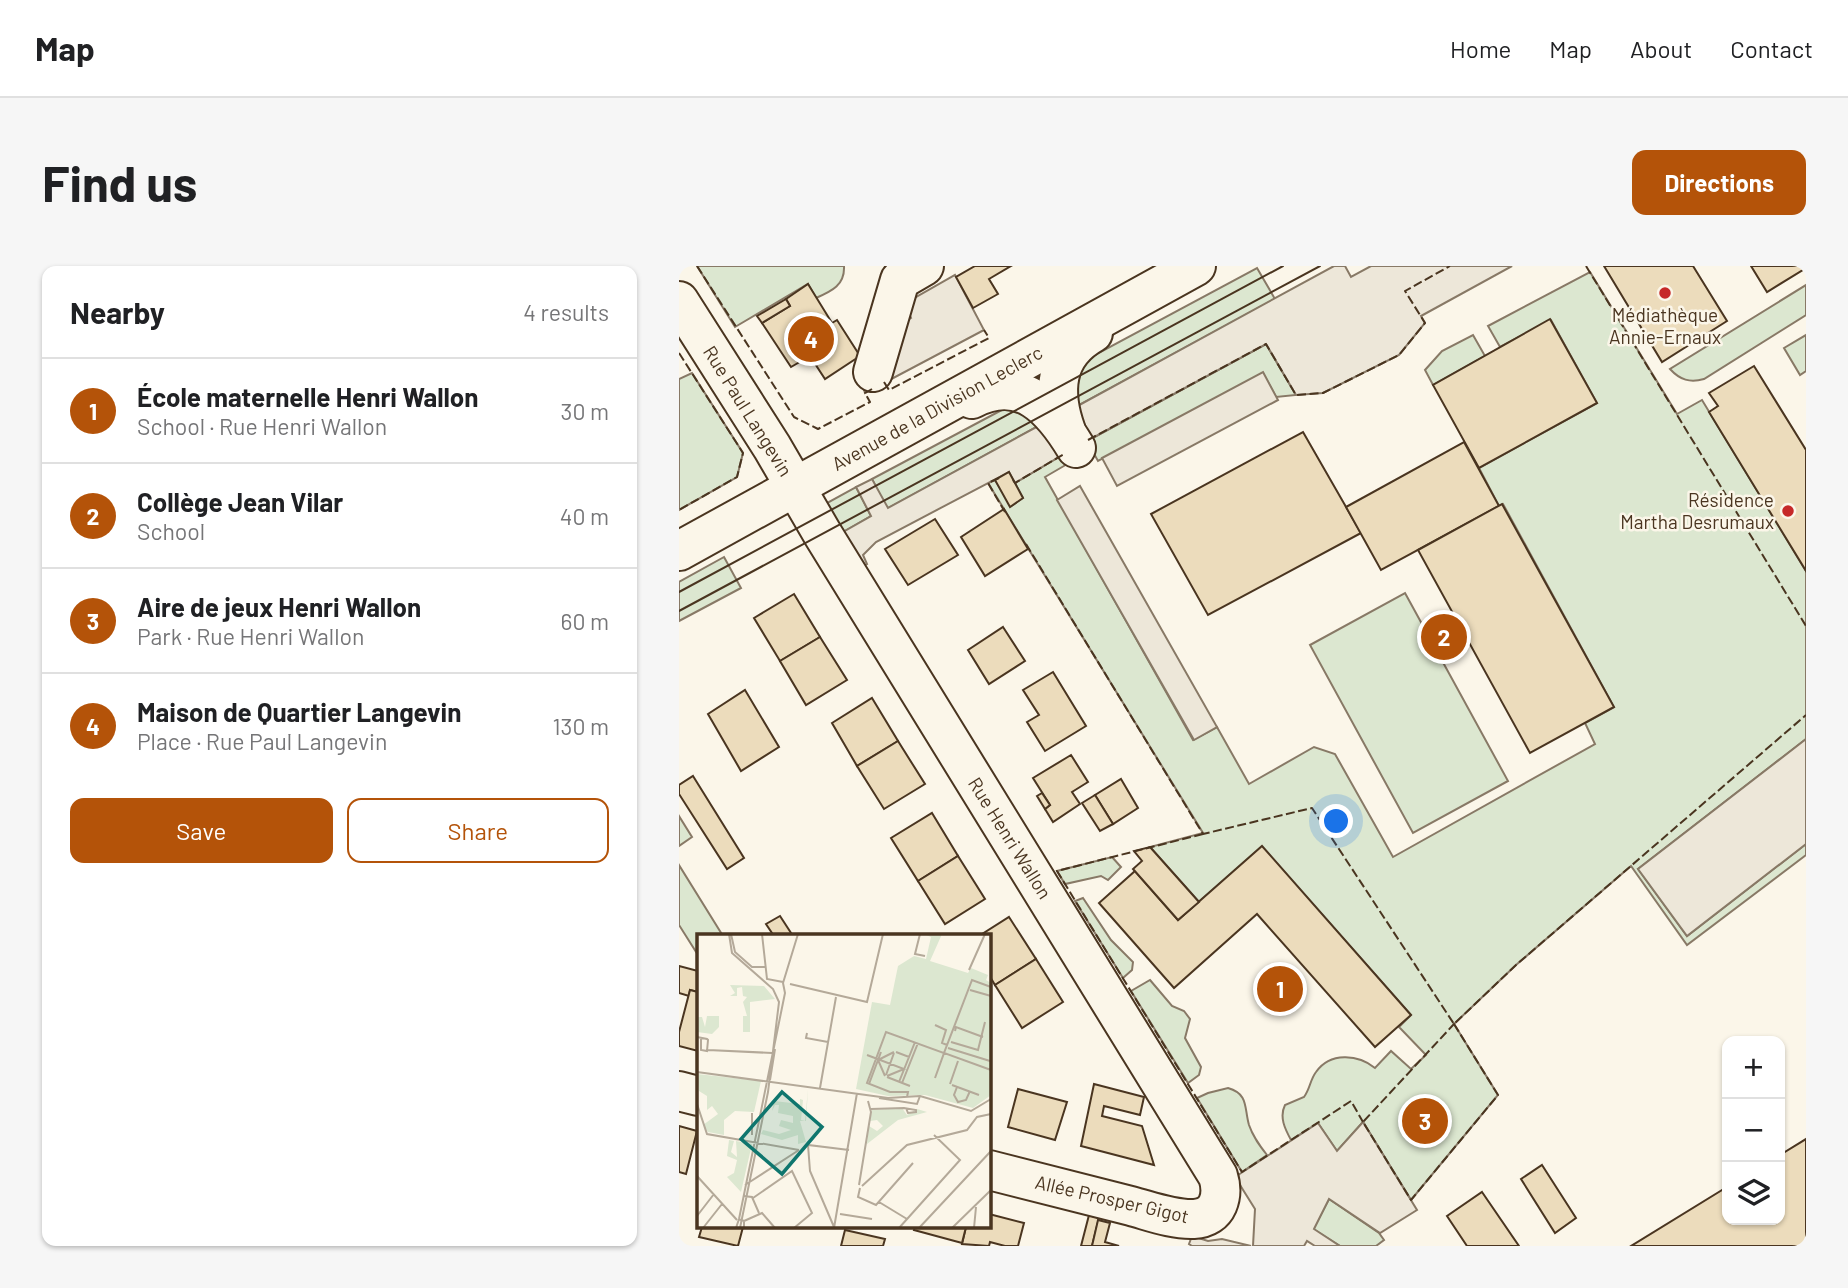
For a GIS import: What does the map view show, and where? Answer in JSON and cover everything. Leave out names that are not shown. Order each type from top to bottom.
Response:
[{"type":"street","points":[[873,373],[900,280],[924,266]]},
{"type":"street","name":"Avenue de la Division Leclerc","points":[[679,551],[1196,266]]},
{"type":"street","points":[[912,422],[931,421],[980,395],[1000,390],[1017,391],[1037,400],[1051,411],[1071,439],[1058,407],[1062,367],[1084,338],[1133,310],[1144,293]]},
{"type":"street","name":"Rue Paul Langevin","points":[[679,301],[795,486]]},
{"type":"street","name":"Rue Henri Wallon","points":[[795,486],[1218,1175],[1222,1192]]},
{"type":"street","points":[[679,1091],[697,1096]]},
{"type":"street","name":"Allée Prosper Gigot","points":[[991,1171],[1171,1216],[1195,1219],[1204,1217],[1217,1206],[1222,1192]]},
{"type":"green space","points":[[697,266],[844,266],[844,273],[840,283],[827,293],[816,298],[808,284],[735,327]]},
{"type":"green space","points":[[1257,268],[1275,299],[1072,409],[1069,378],[1091,357]]},
{"type":"green space","points":[[1590,272],[1677,414],[1702,400],[1806,571],[1806,739],[1638,869],[1687,936],[1806,844],[1806,855],[1687,945],[1631,866],[1516,965],[1454,1024],[1498,1095],[1411,1200],[1363,1122],[1337,1151],[1318,1123],[1291,1140],[1283,1114],[1285,1105],[1304,1097],[1314,1075],[1322,1066],[1336,1058],[1361,1060],[1375,1068],[1391,1051],[1411,1069],[1426,1055],[1399,1027],[1411,1015],[1262,847],[1199,902],[1150,847],[1203,833],[988,483],[995,480],[1011,506],[1023,498],[1015,483],[1064,454],[1069,463],[1045,477],[1193,740],[1217,727],[1249,784],[1314,747],[1335,754],[1393,857],[1595,744],[1585,723],[1614,707],[1503,504],[1499,506],[1479,468],[1597,403],[1551,320],[1500,347],[1488,326]]},
{"type":"green space","points":[[1806,285],[1806,315],[1704,379],[1685,380],[1670,369]]},
{"type":"green space","points":[[1473,335],[1485,356],[1433,385],[1425,370],[1442,351]]},
{"type":"green space","points":[[1806,335],[1806,371],[1800,375],[1784,348]]},
{"type":"green space","points":[[1266,344],[1296,395],[1276,397],[1263,373],[1098,461],[1087,441]]},
{"type":"green space","points":[[692,373],[743,453],[737,477],[679,510],[679,379]]},
{"type":"green space","points":[[1013,404],[1042,424],[887,509],[872,479]]},
{"type":"green space","points":[[856,487],[871,516],[836,536],[827,503]]},
{"type":"green space","points":[[724,557],[741,588],[679,621],[679,582]]},
{"type":"green space","points":[[1405,593],[1508,781],[1413,833],[1310,645]]},
{"type":"green space","points":[[679,816],[692,837],[679,846]]},
{"type":"green space","points":[[1112,857],[1121,867],[1108,880],[1101,876],[1065,884],[1057,871]]},
{"type":"green space","points":[[679,865],[722,934],[697,934],[697,953],[679,925]]},
{"type":"green space","points":[[1083,898],[1111,940],[1133,962],[1132,970],[1123,978],[1075,901]]},
{"type":"green space","points":[[1150,980],[1172,1006],[1184,1011],[1190,1019],[1185,1038],[1201,1067],[1199,1075],[1188,1083],[1131,991]]},
{"type":"green space","points":[[1228,1088],[1243,1098],[1251,1129],[1267,1155],[1242,1172],[1197,1098]]},
{"type":"green space","points":[[1329,1199],[1379,1233],[1384,1240],[1376,1246],[1340,1246],[1313,1229]]},
{"type":"shaded area","points":[[1334,266],[1345,266],[1351,277],[1371,266],[1512,266],[1421,316],[1425,323],[1399,355],[1323,393],[1296,395],[1266,344],[1087,441],[1072,409]]},
{"type":"shaded area","points":[[955,275],[984,330],[865,393],[861,380],[863,348],[911,318],[904,304]]},
{"type":"shaded area","points":[[1263,372],[1278,400],[1117,486],[1102,458]]},
{"type":"shaded area","points":[[1042,424],[1064,454],[1015,483],[1009,472],[876,542],[863,555],[867,564],[858,569],[836,536],[871,516],[856,487],[872,479],[888,508]]},
{"type":"shaded area","points":[[1080,486],[1217,727],[1194,740],[1057,500]]},
{"type":"shaded area","points":[[1806,739],[1806,844],[1687,936],[1638,869]]},
{"type":"shaded area","points":[[1363,1122],[1417,1210],[1380,1233],[1329,1199],[1314,1229],[1340,1246],[1315,1246],[1307,1241],[1304,1246],[1253,1246],[1255,1209],[1235,1177],[1318,1123],[1337,1151]]},
{"type":"shaded area","points":[[1192,1236],[1208,1241],[1222,1239],[1251,1246],[1192,1246],[1189,1244]]},
{"type":"building","points":[[975,266],[1011,266],[989,279],[998,294],[973,308],[956,277]]},
{"type":"building","name":"Médiathèque Annie-Ernaux","points":[[1604,266],[1693,266],[1727,321],[1662,362]]},
{"type":"building","name":"Médiathèque Annie-Ernaux","points":[[1751,266],[1806,266],[1806,268],[1767,292]]},
{"type":"building","points":[[808,284],[832,323],[837,320],[860,356],[825,379],[810,356],[791,367],[762,323],[790,306],[786,299]]},
{"type":"building","points":[[786,299],[790,306],[762,323],[757,316]]},
{"type":"building","points":[[1550,319],[1597,403],[1479,468],[1433,385]]},
{"type":"building","name":"Résidence Martha Desrumaux","points":[[1754,366],[1806,450],[1806,571],[1709,412],[1718,406],[1709,393]]},
{"type":"building","points":[[1303,432],[1361,533],[1208,615],[1151,514]]},
{"type":"building","points":[[1464,442],[1499,506],[1381,570],[1346,507]]},
{"type":"building","points":[[1009,472],[1023,498],[1010,507],[995,480]]},
{"type":"building","points":[[1502,504],[1614,707],[1530,753],[1418,550]]},
{"type":"building","points":[[1004,509],[1028,549],[985,576],[961,537]]},
{"type":"building","points":[[935,519],[958,555],[908,585],[885,549]]},
{"type":"building","points":[[794,594],[820,637],[780,661],[754,618]]},
{"type":"building","points":[[1003,627],[1025,661],[989,684],[968,650]]},
{"type":"building","points":[[820,637],[847,680],[806,705],[780,661]]},
{"type":"building","points":[[1053,672],[1086,726],[1045,751],[1027,722],[1039,715],[1023,690]]},
{"type":"building","points":[[745,690],[779,747],[741,771],[708,714]]},
{"type":"building","points":[[872,698],[898,741],[857,766],[832,723]]},
{"type":"building","points":[[898,741],[925,784],[884,809],[857,766]]},
{"type":"building","points":[[1071,755],[1088,782],[1072,792],[1080,804],[1053,822],[1045,809],[1050,805],[1033,778]]},
{"type":"building","points":[[693,776],[744,858],[727,869],[679,794],[679,785]]},
{"type":"building","points":[[1121,779],[1138,808],[1113,824],[1095,795]]},
{"type":"building","points":[[1042,793],[1050,805],[1045,809],[1037,796]]},
{"type":"building","points":[[1095,795],[1113,824],[1100,831],[1082,803]]},
{"type":"building","points":[[932,813],[958,856],[918,881],[891,838]]},
{"type":"building","points":[[1262,846],[1411,1015],[1375,1047],[1257,914],[1174,988],[1099,903],[1135,871],[1178,920]]},
{"type":"building","points":[[1150,847],[1199,902],[1178,920],[1133,869],[1142,861],[1134,851]]},
{"type":"building","points":[[958,856],[985,899],[945,924],[918,881]]},
{"type":"building","points":[[780,916],[792,934],[773,934],[766,924]]},
{"type":"building","points":[[1009,917],[1036,959],[995,985],[991,978],[991,934],[982,934]]},
{"type":"building","points":[[1036,959],[1063,1002],[1022,1028],[995,985]]},
{"type":"building","points":[[679,966],[697,971],[697,992],[690,990],[689,996],[679,993]]},
{"type":"building","points":[[690,990],[697,992],[697,1051],[679,1046],[679,1032]]},
{"type":"building","points":[[1094,1084],[1144,1097],[1140,1115],[1104,1106],[1102,1116],[1142,1126],[1154,1165],[1081,1146]]},
{"type":"building","points":[[1018,1089],[1067,1102],[1055,1140],[1008,1127]]},
{"type":"building","points":[[679,1126],[697,1131],[686,1174],[679,1172]]},
{"type":"building","points":[[1806,1139],[1806,1246],[1631,1246],[1722,1190],[1722,1225],[1785,1225],[1785,1152]]},
{"type":"building","points":[[1542,1165],[1576,1218],[1555,1233],[1521,1179]]},
{"type":"building","points":[[1482,1192],[1519,1246],[1467,1246],[1447,1216]]},
{"type":"building","points":[[991,1215],[1024,1223],[1018,1246],[990,1242],[989,1246],[962,1244],[966,1228],[991,1228]]},
{"type":"building","points":[[1089,1215],[1099,1218],[1092,1246],[1081,1246]]},
{"type":"building","points":[[1098,1220],[1110,1223],[1105,1242],[1119,1246],[1092,1246]]},
{"type":"building","points":[[702,1228],[743,1228],[738,1246],[699,1237]]},
{"type":"building","points":[[915,1228],[966,1228],[962,1243],[914,1230]]},
{"type":"building","points":[[845,1230],[885,1239],[883,1246],[841,1246]]},
{"type":"tram line","points":[[679,592],[1283,266]]},
{"type":"tram line","points":[[679,611],[1320,266]]},
{"type":"fence","points":[[697,266],[794,417],[818,429],[870,402],[865,393],[872,389]]},
{"type":"fence","points":[[1088,440],[1266,344],[1296,395],[1323,393],[1399,355],[1425,323],[1405,291],[1450,266]]},
{"type":"fence","points":[[1586,266],[1806,626]]},
{"type":"fence","points":[[884,382],[889,390],[989,338],[984,330]]},
{"type":"fence","points":[[679,353],[743,453],[737,477],[679,510]]},
{"type":"fence","points":[[1013,480],[1015,483],[1064,454]]},
{"type":"fence","points":[[999,478],[988,483],[1005,512]]},
{"type":"fence","points":[[1026,544],[1203,834],[1312,808],[1454,1024],[1516,965],[1806,715]]},
{"type":"fence","points":[[1203,834],[1057,871],[1242,1172],[1351,1101],[1363,1122]]},
{"type":"fence","points":[[1454,1024],[1498,1095],[1411,1200],[1363,1122],[1454,1024]]},
{"type":"place","name":"Médiathèque Annie-Ernaux","points":[[1665,293]]},
{"type":"place","name":"Maison de Quartier Langevin","points":[[811,339]]},
{"type":"place","name":"Résidence Martha Desrumaux","points":[[1788,511]]},
{"type":"place","name":"Collège Jean Vilar","points":[[1444,637]]},
{"type":"place","name":"École maternelle Henri Wallon","points":[[1280,989]]},
{"type":"place","name":"Aire de jeux Henri Wallon","points":[[1425,1121]]}]
